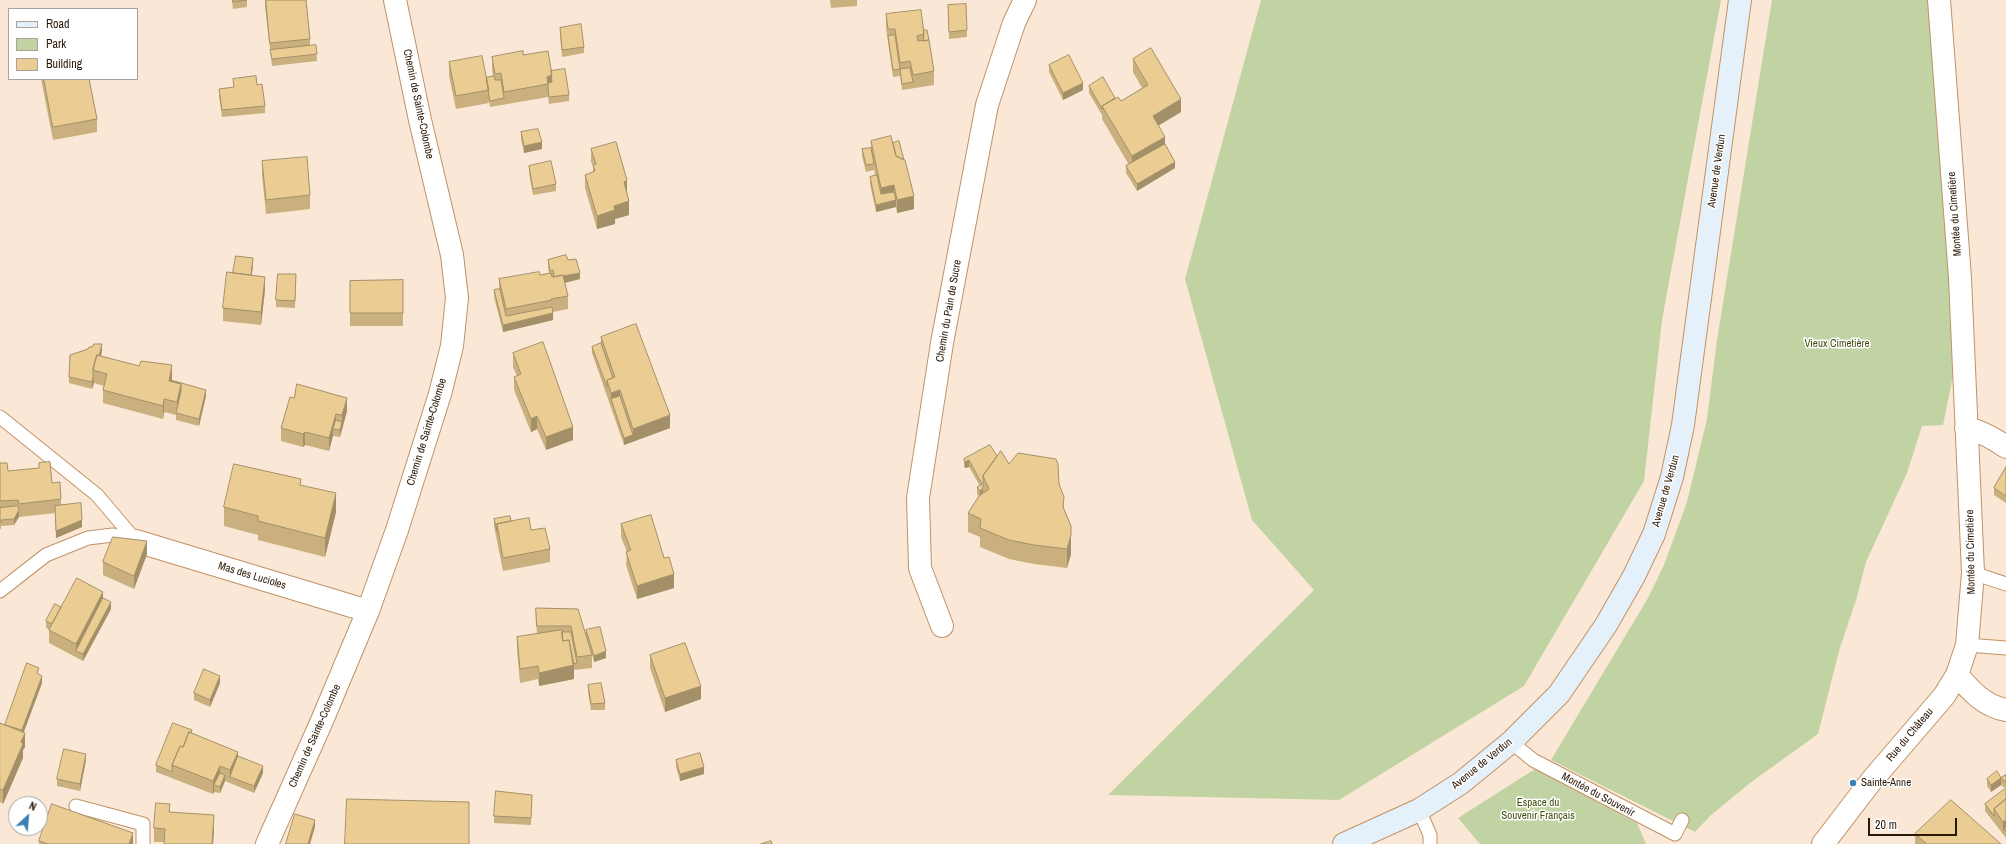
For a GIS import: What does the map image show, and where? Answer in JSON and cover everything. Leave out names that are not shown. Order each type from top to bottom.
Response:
[{"type":"main road","name":"Avenue de Verdun","points":[[1344,844],[1418,810],[1461,783],[1511,742],[1559,694],[1606,625],[1634,576],[1654,534],[1672,477],[1682,425],[1740,0]]},
{"type":"street","name":"Chemin de Sainte-Colombe","points":[[267,844],[321,723],[368,611],[397,530],[440,394],[452,346],[457,298],[452,255],[420,120],[395,0]]},
{"type":"street","name":"Chemin du Pain de Sucre","points":[[942,626],[920,568],[918,498],[942,343],[987,105],[1014,23],[1025,0]]},
{"type":"street","name":"Montée du Cimetière","points":[[1939,0],[1960,278],[1973,573],[1967,645],[1957,674]]},
{"type":"street","points":[[1966,428],[1988,435],[2006,447]]},
{"type":"street","name":"Mas des Lucioles","points":[[136,541],[368,611]]},
{"type":"street","points":[[1957,674],[1977,697],[1996,708],[2006,710]]},
{"type":"street","name":"Rue du Château","points":[[1823,844],[1872,780],[1944,696],[1957,674]]},
{"type":"lane","points":[[0,417],[97,495],[136,541]]},
{"type":"lane","name":"Mas des Lucioles","points":[[0,591],[46,555],[88,538],[113,535],[136,541]]},
{"type":"lane","points":[[1973,573],[2006,584]]},
{"type":"lane","points":[[1967,645],[2006,648]]},
{"type":"lane","name":"Montée du Souvenir","points":[[1511,742],[1534,760],[1675,834],[1682,820]]},
{"type":"lane","points":[[76,806],[143,824],[143,844]]},
{"type":"lane","points":[[1418,810],[1430,835],[1430,844]]},
{"type":"green space","points":[[1261,0],[1721,0],[1662,320],[1644,481],[1524,686],[1339,800],[1108,795],[1314,590],[1252,520],[1185,279]]},
{"type":"green space","name":"Vieux Cimetière","points":[[1772,0],[1930,0],[1936,44],[1955,366],[1943,425],[1922,426],[1907,473],[1866,562],[1857,597],[1839,651],[1818,734],[1750,783],[1710,816],[1695,832],[1551,760],[1648,598],[1664,565],[1687,502],[1707,419],[1717,340]]},
{"type":"green space","name":"Espace du Souvenir Français","points":[[1535,769],[1637,823],[1646,844],[1480,844],[1458,818]]},
{"type":"building","points":[[233,0],[247,0],[233,2]]},
{"type":"building","points":[[266,0],[306,0],[310,39],[270,43]]},
{"type":"building","points":[[966,4],[967,30],[949,32],[948,5]]},
{"type":"building","points":[[921,10],[924,34],[917,36],[918,41],[929,40],[934,71],[913,75],[910,61],[900,63],[895,29],[888,29],[886,14]]},
{"type":"building","points":[[581,24],[584,47],[562,50],[560,28]]},
{"type":"building","points":[[924,30],[927,30],[929,40],[924,41]]},
{"type":"building","points":[[895,35],[900,69],[893,70],[888,36]]},
{"type":"building","points":[[316,45],[317,54],[272,59],[270,50]]},
{"type":"building","points":[[1151,48],[1181,99],[1153,116],[1165,137],[1132,156],[1102,106],[1118,97],[1121,101],[1148,85],[1133,59]]},
{"type":"building","points":[[523,51],[523,55],[548,51],[552,75],[547,77],[548,84],[504,92],[501,73],[495,74],[492,57]]},
{"type":"building","points":[[1069,55],[1083,83],[1063,93],[1049,65]]},
{"type":"building","points":[[482,56],[489,90],[456,96],[449,62]]},
{"type":"building","points":[[910,68],[913,82],[902,84],[900,69]]},
{"type":"building","points":[[565,69],[569,95],[549,97],[548,83],[552,82],[551,71]]},
{"type":"building","points":[[256,76],[257,85],[262,84],[265,106],[222,110],[219,89],[234,87],[233,79]]},
{"type":"building","points":[[494,76],[495,80],[501,80],[504,98],[490,101],[486,78]]},
{"type":"building","points":[[1103,77],[1115,98],[1102,106],[1102,109],[1089,86]]},
{"type":"building","points":[[44,80],[89,80],[97,119],[53,127]]},
{"type":"building","points":[[538,129],[542,142],[524,146],[521,132]]},
{"type":"building","points":[[891,136],[896,156],[905,160],[914,196],[897,200],[894,185],[881,188],[871,141]]},
{"type":"building","points":[[899,141],[904,160],[896,156],[893,143]]},
{"type":"building","points":[[616,142],[627,180],[624,182],[629,201],[614,206],[615,210],[597,216],[585,175],[595,171],[593,165],[596,164],[591,149]]},
{"type":"building","points":[[1165,144],[1175,162],[1137,184],[1126,166]]},
{"type":"building","points":[[871,148],[874,164],[866,165],[862,149]]},
{"type":"building","points":[[307,157],[310,195],[266,200],[262,161]]},
{"type":"building","points":[[551,161],[556,184],[533,189],[529,166]]},
{"type":"building","points":[[877,175],[881,194],[894,192],[896,200],[876,205],[870,177]]},
{"type":"building","points":[[566,255],[568,260],[576,259],[580,273],[554,277],[553,270],[550,271],[548,260]]},
{"type":"building","points":[[236,256],[253,258],[251,275],[233,273]]},
{"type":"building","points":[[227,272],[265,277],[261,312],[223,308]]},
{"type":"building","points":[[539,272],[540,275],[551,273],[552,277],[563,275],[568,296],[506,309],[499,279]]},
{"type":"building","points":[[278,274],[296,274],[295,301],[276,300]]},
{"type":"building","points":[[403,280],[403,313],[350,313],[350,281]]},
{"type":"building","points":[[500,289],[506,316],[552,307],[553,313],[503,325],[494,290]]},
{"type":"building","points":[[636,324],[670,415],[633,429],[620,390],[611,393],[607,380],[615,377],[601,337]]},
{"type":"building","points":[[543,342],[573,427],[546,437],[537,416],[531,419],[514,377],[521,374],[513,353]]},
{"type":"building","points":[[601,343],[613,378],[607,380],[607,387],[592,347]]},
{"type":"building","points":[[94,344],[102,344],[93,370],[92,382],[69,377],[70,355],[88,349]]},
{"type":"building","points":[[97,355],[139,366],[141,361],[172,365],[169,381],[181,384],[177,402],[164,399],[163,406],[103,390],[107,374],[93,370]]},
{"type":"building","points":[[171,380],[206,390],[199,419],[176,413],[181,384]]},
{"type":"building","points":[[297,384],[347,398],[342,415],[336,414],[329,438],[305,432],[303,434],[281,428],[290,397],[294,398]]},
{"type":"building","points":[[620,396],[633,435],[624,438],[611,399]]},
{"type":"building","points":[[336,420],[342,422],[340,430],[333,429]]},
{"type":"building","points":[[990,445],[997,456],[983,476],[983,488],[980,491],[977,487],[982,484],[969,460],[965,462],[964,459]]},
{"type":"building","points":[[1001,451],[1009,464],[1018,453],[1056,459],[1058,464],[1059,484],[1064,497],[1063,507],[1071,526],[1071,535],[1067,549],[1009,540],[980,528],[981,519],[968,513],[979,496],[989,489],[983,476]]},
{"type":"building","points":[[50,462],[52,483],[60,482],[61,499],[19,504],[18,500],[0,501],[0,463],[7,463],[8,471],[39,468],[39,463]]},
{"type":"building","points":[[234,464],[301,479],[300,485],[336,493],[325,538],[258,521],[258,516],[224,507]]},
{"type":"building","points":[[2006,467],[2006,496],[1994,488]]},
{"type":"building","points":[[81,503],[82,520],[56,531],[55,506]]},
{"type":"building","points":[[18,506],[19,510],[14,519],[1,520],[0,523],[0,508]]},
{"type":"building","points":[[651,515],[664,558],[669,557],[674,574],[637,586],[626,552],[631,550],[621,524]]},
{"type":"building","points":[[510,516],[511,521],[497,524],[497,531],[494,519]]},
{"type":"building","points":[[529,518],[531,530],[545,528],[550,549],[503,558],[497,524]]},
{"type":"building","points":[[113,537],[147,541],[134,576],[103,562]]},
{"type":"building","points":[[77,578],[103,592],[76,644],[49,630]]},
{"type":"building","points":[[103,598],[111,602],[83,654],[76,651]]},
{"type":"building","points":[[55,604],[61,607],[52,624],[46,621]]},
{"type":"building","points":[[536,608],[578,609],[592,655],[577,657],[571,626],[537,626]]},
{"type":"building","points":[[600,627],[606,651],[594,656],[586,630]]},
{"type":"building","points":[[562,630],[563,641],[569,640],[574,665],[539,673],[538,666],[520,669],[517,637]]},
{"type":"building","points":[[562,632],[571,632],[577,663],[573,664],[569,640],[563,641]]},
{"type":"building","points":[[685,643],[701,686],[665,698],[650,655]]},
{"type":"building","points":[[27,663],[39,668],[37,673],[42,676],[22,730],[5,725]]},
{"type":"building","points":[[204,669],[220,676],[210,700],[194,693]]},
{"type":"building","points":[[601,683],[605,703],[591,704],[588,685]]},
{"type":"building","points":[[0,723],[25,733],[21,742],[23,744],[3,790],[0,789]]},
{"type":"building","points":[[173,723],[192,730],[191,733],[189,732],[183,747],[180,746],[172,765],[172,772],[156,765]]},
{"type":"building","points":[[189,732],[238,752],[230,770],[220,766],[213,781],[172,765],[180,746],[183,747]]},
{"type":"building","points":[[64,749],[86,754],[80,784],[57,779]]},
{"type":"building","points":[[700,753],[704,767],[680,774],[676,760]]},
{"type":"building","points":[[238,756],[263,766],[254,786],[230,777]]},
{"type":"building","points":[[1997,771],[2001,778],[1991,785],[1987,779]]},
{"type":"building","points":[[220,773],[225,775],[220,787],[214,785]]},
{"type":"building","points":[[2006,775],[2006,782],[2001,778]]},
{"type":"building","points":[[2005,789],[2006,799],[1994,809],[1994,816],[1985,804]]},
{"type":"building","points":[[496,791],[532,795],[531,818],[494,816]]},
{"type":"building","points":[[347,799],[469,802],[469,844],[345,844]]},
{"type":"building","points":[[2006,799],[2006,820],[2003,822],[1994,809]]},
{"type":"building","points":[[1951,800],[2001,844],[1927,844],[1915,834]]},
{"type":"building","points":[[156,803],[170,804],[169,812],[214,815],[212,844],[164,844],[165,829],[154,828]]},
{"type":"building","points":[[52,804],[133,833],[129,844],[48,844],[39,841],[41,836],[48,836],[48,815]]},
{"type":"building","points":[[295,814],[315,820],[308,844],[286,844]]},
{"type":"building","points":[[771,841],[772,844],[761,844]]},
{"type":"place","name":"Sainte-Anne","points":[[1853,783]]}]
